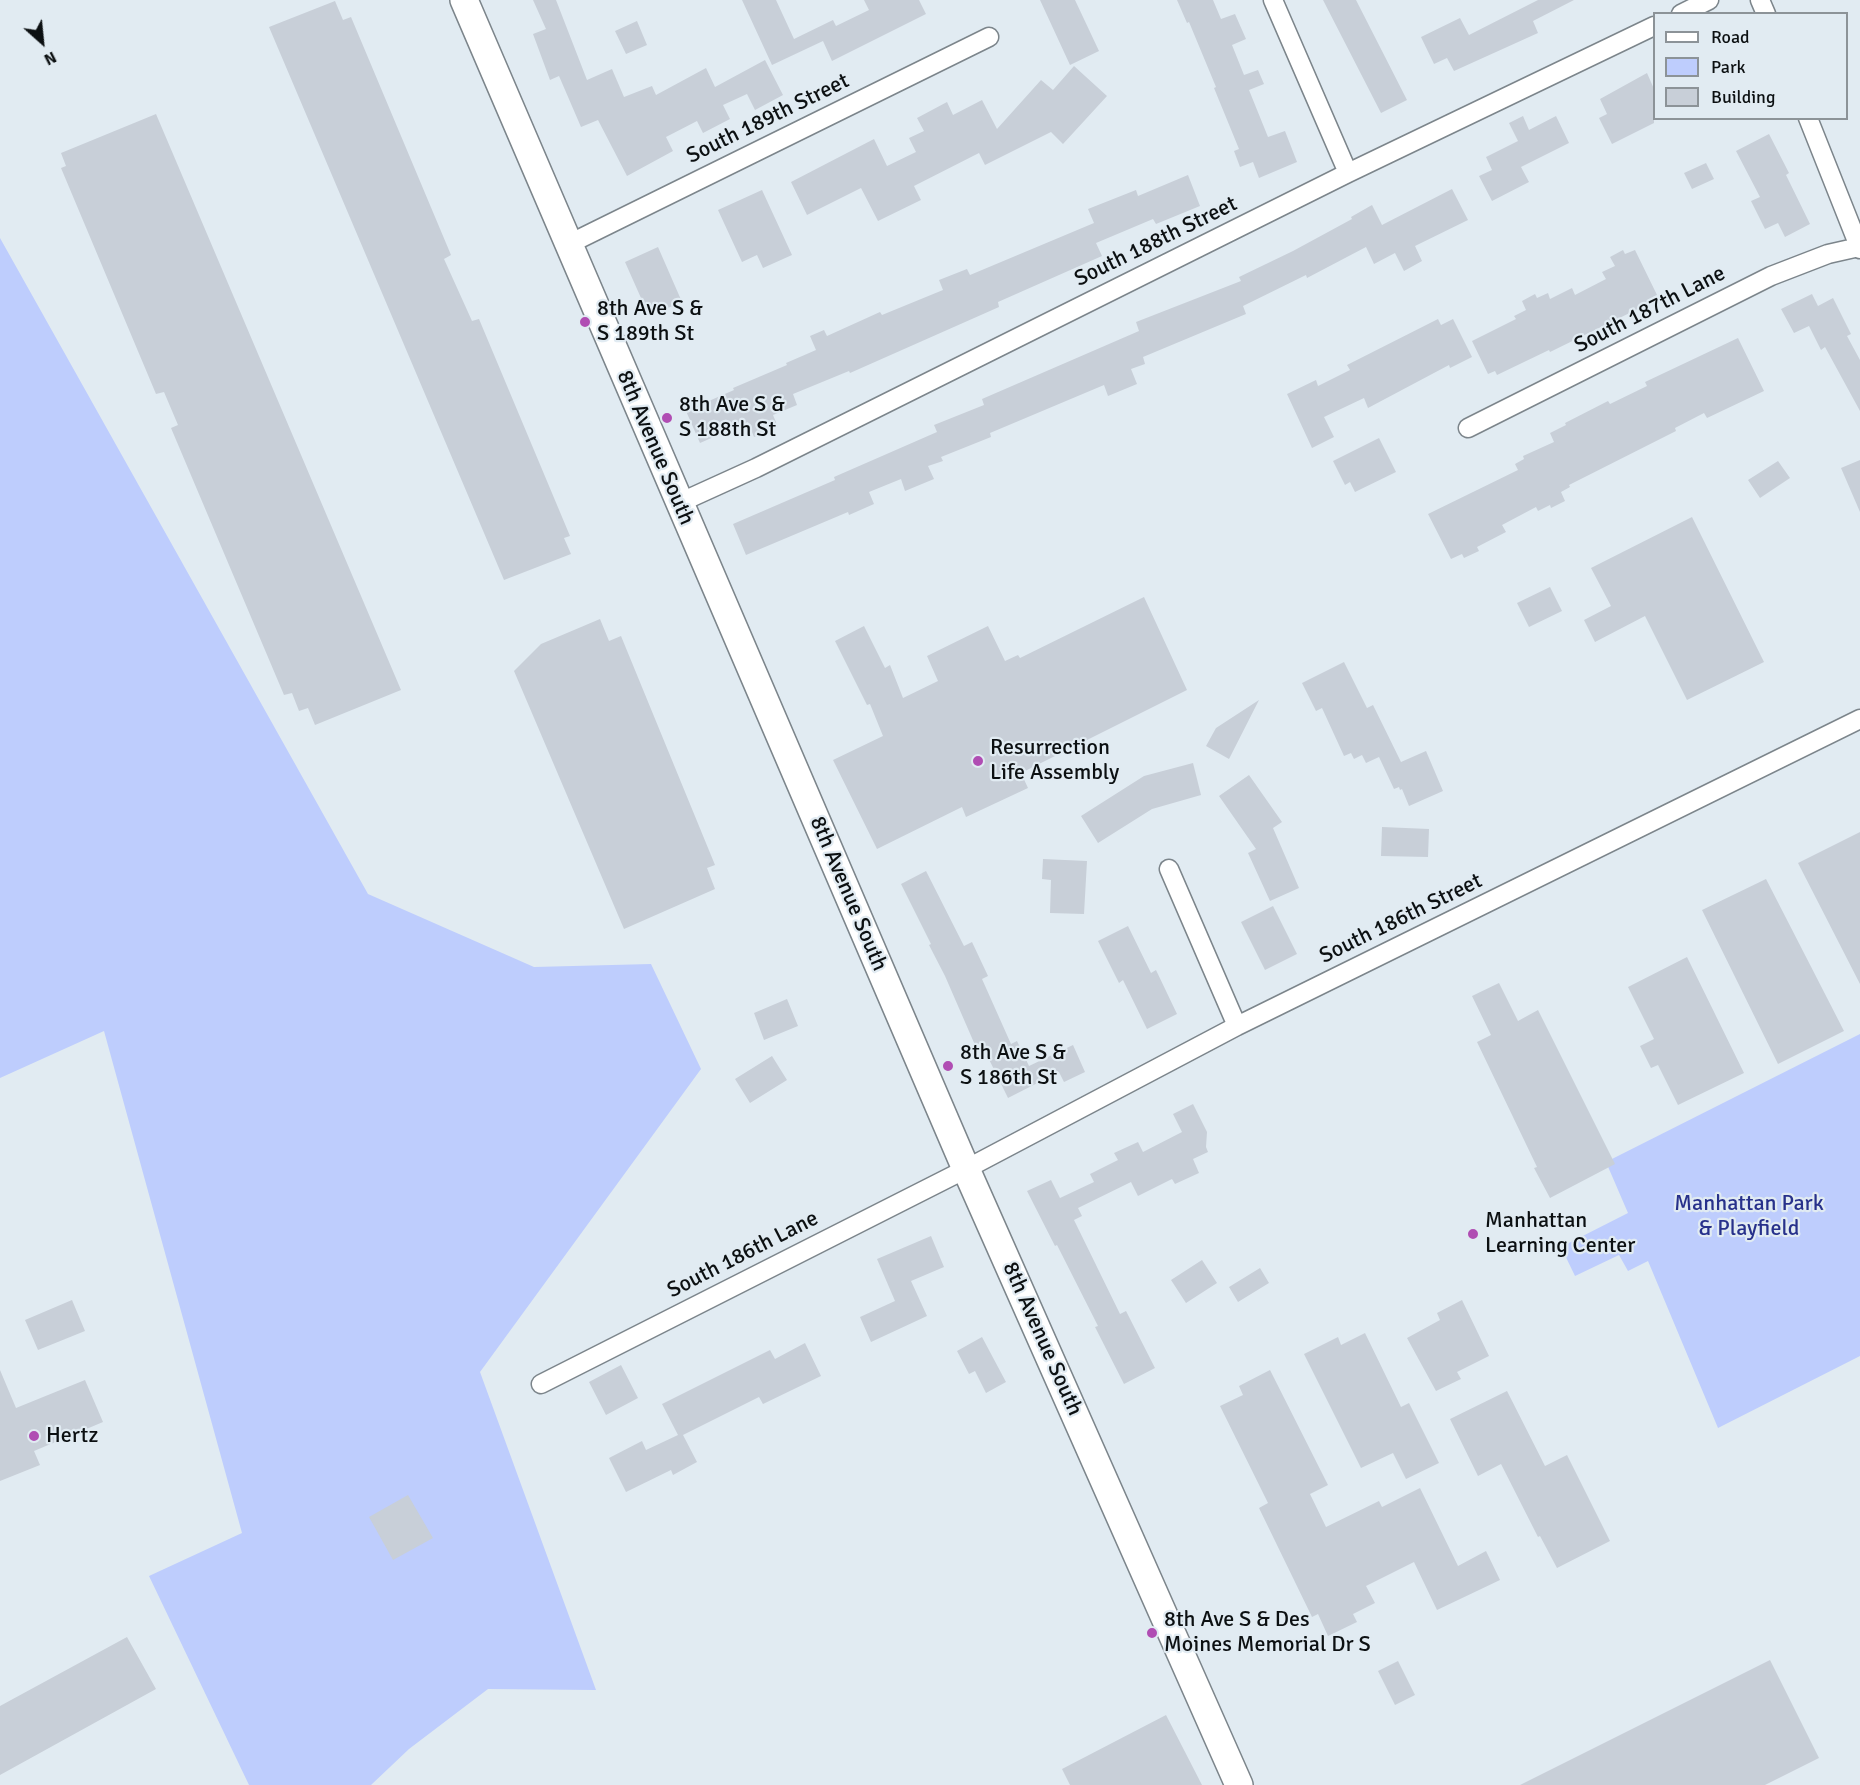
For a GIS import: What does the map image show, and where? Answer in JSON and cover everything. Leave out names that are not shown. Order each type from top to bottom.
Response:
[{"type":"street","name":"8th Avenue South","points":[[464,0],[966,1169],[1239,1785]]},
{"type":"street","points":[[1273,0],[1348,173]]},
{"type":"street","points":[[1684,12],[1709,0]]},
{"type":"street","name":"South 188th Street","points":[[679,503],[766,463],[1348,173],[1653,26]]},
{"type":"street","name":"South 189th Street","points":[[568,244],[989,38]]},
{"type":"street","points":[[1809,120],[1860,248]]},
{"type":"street","name":"South 187th Lane","points":[[1468,428],[1771,276],[1828,254],[1860,248]]},
{"type":"street","name":"South 186th Street","points":[[966,1169],[1237,1026],[1860,719]]},
{"type":"street","points":[[1169,869],[1237,1026]]},
{"type":"street","name":"South 186th Lane","points":[[541,1384],[966,1169]]},
{"type":"green space","points":[[0,238],[368,894],[534,967],[651,964],[701,1069],[480,1372],[596,1690],[488,1689],[409,1749],[371,1785],[249,1785],[149,1576],[242,1533],[104,1031],[0,1078]]},
{"type":"green space","name":"Manhattan Park & Playfield","points":[[1860,1034],[1860,1356],[1718,1428],[1648,1261],[1628,1271],[1619,1255],[1575,1276],[1561,1247],[1628,1213],[1606,1162]]},
{"type":"building","points":[[533,0],[556,0],[587,80],[612,69],[624,97],[652,86],[656,95],[706,68],[715,87],[765,60],[783,95],[755,110],[747,94],[723,105],[730,119],[703,133],[697,121],[666,137],[673,151],[627,176],[598,120],[581,127],[559,76],[550,80],[533,34],[546,29]]},
{"type":"building","points":[[742,0],[776,0],[794,39],[833,20],[836,26],[869,10],[864,0],[919,0],[926,14],[832,61],[823,41],[772,65]]},
{"type":"building","points":[[1040,0],[1075,0],[1099,51],[1070,65]]},
{"type":"building","points":[[1177,0],[1213,0],[1221,19],[1235,14],[1246,39],[1232,45],[1244,75],[1258,70],[1264,84],[1249,90],[1268,137],[1285,131],[1297,162],[1259,178],[1253,162],[1240,167],[1234,151],[1239,149],[1214,88],[1216,87],[1189,22],[1187,23]]},
{"type":"building","points":[[1323,0],[1356,0],[1407,100],[1381,113]]},
{"type":"building","points":[[1538,0],[1574,0],[1533,21],[1538,33],[1454,71],[1447,58],[1434,64],[1421,37],[1460,18],[1469,35]]},
{"type":"building","points":[[335,1],[343,20],[351,17],[451,255],[444,259],[472,321],[479,319],[570,536],[564,538],[571,554],[504,580],[269,27]]},
{"type":"building","points":[[637,21],[647,45],[626,54],[615,31]]},
{"type":"building","points":[[1074,66],[1107,96],[1063,144],[1051,132],[985,165],[979,153],[914,186],[921,200],[878,221],[861,188],[807,215],[791,182],[874,139],[887,166],[916,152],[909,138],[924,131],[917,118],[947,102],[953,115],[982,100],[997,129],[1041,80],[1053,90]]},
{"type":"building","points":[[1647,73],[1653,87],[1654,123],[1612,144],[1599,118],[1607,114],[1600,99]]},
{"type":"building","points":[[156,114],[401,690],[315,725],[308,708],[299,711],[292,693],[284,695],[171,428],[178,425],[164,392],[156,394],[61,168],[66,166],[61,153]]},
{"type":"building","points":[[1523,116],[1529,130],[1556,116],[1569,143],[1521,167],[1529,182],[1492,201],[1479,176],[1492,170],[1486,157],[1518,141],[1509,123]]},
{"type":"building","points":[[1769,134],[1789,173],[1786,175],[1810,224],[1785,237],[1778,223],[1765,229],[1751,201],[1760,197],[1736,151]]},
{"type":"building","points":[[1706,163],[1714,179],[1692,189],[1684,173]]},
{"type":"building","points":[[1188,175],[1200,206],[1156,224],[1153,219],[1096,243],[1102,256],[998,302],[999,307],[850,373],[849,371],[793,394],[797,405],[773,415],[778,427],[754,437],[748,422],[700,443],[686,411],[816,350],[810,336],[824,330],[827,336],[880,312],[882,315],[943,290],[939,280],[967,269],[970,275],[1094,223],[1088,209],[1136,190],[1138,196]]},
{"type":"building","points":[[1452,189],[1468,220],[1415,246],[1422,261],[1404,271],[1395,253],[1374,264],[1366,247],[1307,278],[1306,275],[1243,306],[1246,314],[1143,357],[1145,364],[1131,369],[1137,384],[1108,396],[1104,385],[990,433],[991,437],[941,457],[943,461],[928,466],[934,479],[905,491],[901,479],[869,492],[874,504],[849,515],[848,512],[746,555],[733,524],[835,480],[834,477],[937,432],[934,425],[984,405],[982,399],[1139,331],[1136,322],[1241,281],[1239,277],[1293,251],[1352,219],[1351,217],[1372,205],[1382,225]]},
{"type":"building","points":[[762,190],[792,255],[763,268],[757,255],[742,262],[718,210]]},
{"type":"building","points":[[658,247],[682,302],[649,316],[625,262]]},
{"type":"building","points":[[1623,250],[1625,254],[1635,250],[1657,295],[1648,300],[1650,303],[1550,352],[1549,350],[1497,375],[1495,371],[1488,374],[1472,341],[1516,319],[1514,316],[1526,310],[1522,301],[1535,294],[1537,298],[1548,293],[1550,299],[1572,288],[1575,295],[1606,279],[1602,272],[1615,266],[1610,257]]},
{"type":"building","points":[[1812,294],[1818,306],[1833,298],[1851,334],[1847,336],[1860,360],[1860,411],[1825,347],[1821,350],[1809,326],[1794,333],[1781,309]]},
{"type":"building","points":[[1438,319],[1441,325],[1453,319],[1472,357],[1450,368],[1449,365],[1368,408],[1364,398],[1324,417],[1334,437],[1312,448],[1287,394],[1316,380],[1318,386],[1350,370],[1347,365]]},
{"type":"building","points":[[1738,338],[1764,391],[1707,418],[1704,413],[1675,428],[1676,431],[1569,485],[1570,487],[1561,492],[1565,501],[1538,511],[1536,507],[1502,525],[1506,532],[1477,547],[1479,551],[1464,558],[1462,554],[1451,559],[1428,514],[1518,470],[1515,464],[1524,459],[1523,456],[1554,442],[1550,433],[1566,425],[1565,423],[1608,401],[1610,404],[1647,386],[1645,382]]},
{"type":"building","points":[[1379,438],[1396,472],[1355,492],[1350,482],[1345,485],[1333,461]]},
{"type":"building","points":[[1860,460],[1860,512],[1841,468]]},
{"type":"building","points":[[1778,461],[1790,478],[1760,498],[1748,480]]},
{"type":"building","points":[[1692,517],[1764,662],[1687,700],[1645,616],[1595,642],[1584,620],[1611,606],[1591,568]]},
{"type":"building","points":[[1550,587],[1562,611],[1529,627],[1517,603]]},
{"type":"building","points":[[1144,597],[1187,690],[1021,773],[1028,788],[966,817],[962,807],[877,849],[833,760],[883,736],[870,704],[867,705],[835,641],[864,626],[885,668],[890,665],[903,698],[938,681],[927,656],[988,626],[1005,661],[1018,655],[1020,658]]},
{"type":"building","points":[[600,619],[609,641],[621,636],[715,865],[707,868],[715,889],[624,929],[514,671],[541,644]]},
{"type":"building","points":[[1344,662],[1367,708],[1373,705],[1401,762],[1426,751],[1443,791],[1409,806],[1402,789],[1400,790],[1399,787],[1394,789],[1379,757],[1366,763],[1362,755],[1354,759],[1351,753],[1344,756],[1322,708],[1316,711],[1302,683]]},
{"type":"building","points":[[1259,700],[1229,759],[1206,746],[1216,728]]},
{"type":"building","points":[[1193,763],[1201,795],[1152,809],[1098,843],[1081,816],[1144,776]]},
{"type":"building","points":[[1249,775],[1282,822],[1273,828],[1299,888],[1270,901],[1248,853],[1256,849],[1219,796]]},
{"type":"building","points":[[1382,827],[1429,829],[1428,857],[1381,856]]},
{"type":"building","points":[[1860,832],[1860,984],[1798,863]]},
{"type":"building","points":[[1043,859],[1087,861],[1084,914],[1050,913],[1051,880],[1042,879]]},
{"type":"building","points":[[926,871],[964,946],[972,942],[988,976],[982,979],[1011,1044],[1017,1041],[1029,1066],[1073,1045],[1085,1072],[1064,1082],[1059,1072],[1008,1098],[981,1043],[975,1045],[929,945],[931,944],[901,884]]},
{"type":"building","points":[[1766,879],[1844,1031],[1778,1064],[1702,910]]},
{"type":"building","points":[[1273,906],[1297,954],[1265,970],[1241,922]]},
{"type":"building","points":[[1128,926],[1151,973],[1156,970],[1177,1014],[1147,1029],[1123,980],[1119,983],[1098,941]]},
{"type":"building","points":[[1687,957],[1744,1073],[1678,1105],[1658,1065],[1651,1068],[1640,1046],[1654,1039],[1628,987]]},
{"type":"building","points":[[1499,983],[1518,1021],[1538,1010],[1615,1164],[1550,1198],[1477,1042],[1491,1035],[1472,996]]},
{"type":"building","points":[[787,999],[798,1026],[764,1040],[754,1013]]},
{"type":"building","points":[[772,1056],[787,1080],[750,1103],[735,1079]]},
{"type":"building","points":[[1193,1104],[1207,1132],[1208,1152],[1193,1159],[1199,1173],[1175,1184],[1172,1179],[1138,1196],[1131,1182],[1078,1208],[1082,1216],[1074,1220],[1120,1314],[1126,1311],[1155,1368],[1124,1384],[1095,1327],[1098,1326],[1027,1191],[1051,1180],[1060,1198],[1094,1182],[1090,1174],[1118,1160],[1114,1153],[1138,1142],[1143,1152],[1182,1132],[1173,1114]]},
{"type":"building","points":[[931,1236],[944,1267],[911,1281],[927,1316],[871,1342],[860,1317],[895,1301],[877,1259]]},
{"type":"building","points":[[1202,1260],[1217,1283],[1186,1303],[1171,1280]]},
{"type":"building","points":[[1260,1268],[1269,1283],[1238,1302],[1229,1287]]},
{"type":"building","points":[[72,1300],[85,1331],[38,1350],[25,1320]]},
{"type":"building","points":[[1462,1300],[1489,1356],[1457,1372],[1461,1379],[1436,1391],[1407,1338],[1440,1320],[1437,1313]]},
{"type":"building","points":[[1365,1333],[1401,1407],[1409,1403],[1439,1463],[1406,1479],[1393,1453],[1361,1468],[1304,1354],[1338,1337],[1341,1345]]},
{"type":"building","points":[[982,1337],[1006,1382],[986,1393],[975,1371],[969,1374],[957,1351]]},
{"type":"building","points":[[805,1343],[821,1376],[763,1404],[759,1397],[683,1435],[697,1462],[673,1475],[671,1470],[626,1492],[609,1458],[642,1441],[646,1450],[678,1435],[662,1404],[770,1350],[775,1359]]},
{"type":"building","points":[[621,1365],[638,1398],[606,1415],[589,1382]]},
{"type":"building","name":"Hertz","points":[[0,1370],[16,1408],[85,1380],[103,1422],[34,1451],[40,1465],[0,1481]]},
{"type":"building","points":[[1270,1370],[1328,1485],[1310,1494],[1326,1527],[1379,1501],[1382,1507],[1420,1488],[1458,1566],[1486,1551],[1500,1580],[1437,1610],[1414,1562],[1366,1586],[1375,1603],[1353,1614],[1357,1622],[1328,1636],[1318,1614],[1312,1617],[1259,1508],[1268,1503],[1220,1406],[1243,1395],[1239,1386]]},
{"type":"building","points":[[1507,1391],[1545,1466],[1567,1455],[1610,1541],[1557,1568],[1540,1536],[1538,1537],[1501,1464],[1478,1476],[1450,1419]]},
{"type":"building","points":[[408,1495],[433,1538],[393,1560],[369,1517]]},
{"type":"building","points":[[127,1637],[156,1689],[0,1775],[0,1706]]},
{"type":"building","points":[[1770,1660],[1819,1758],[1765,1785],[1520,1785]]},
{"type":"building","points":[[1398,1661],[1415,1695],[1395,1705],[1378,1671]]},
{"type":"building","points":[[1166,1715],[1202,1785],[1070,1785],[1062,1769]]},
{"type":"place","name":"8th Ave S & S 189th St","points":[[585,322]]},
{"type":"place","name":"8th Ave S & S 188th St","points":[[667,418]]},
{"type":"place","name":"Resurrection Life Assembly","points":[[978,761]]},
{"type":"place","name":"8th Ave S & S 186th St","points":[[948,1066]]},
{"type":"place","name":"Manhattan Learning Center","points":[[1473,1234]]},
{"type":"place","name":"Hertz","points":[[34,1436]]},
{"type":"place","name":"8th Ave S & Des Moines Memorial Dr S","points":[[1152,1633]]}]
